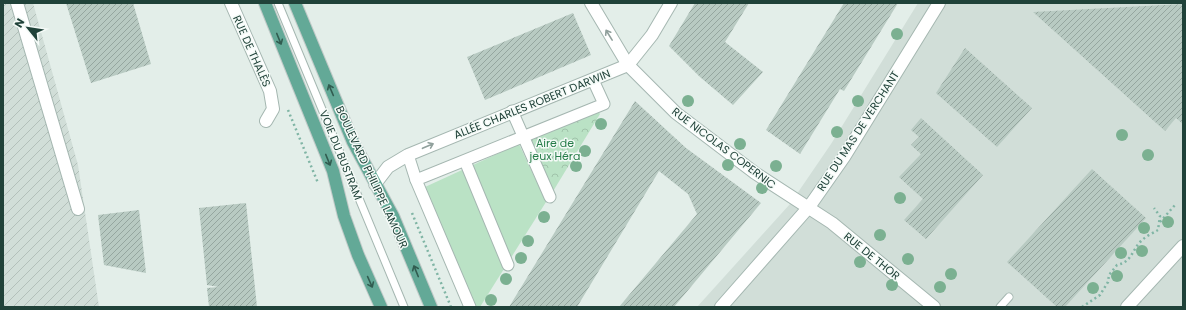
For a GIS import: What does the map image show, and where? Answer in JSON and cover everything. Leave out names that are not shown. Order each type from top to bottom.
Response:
[{"type":"main road","points":[[265,3],[333,171],[346,222],[358,255],[381,307]]},
{"type":"main road","name":"BOULEVARD PHILIPPE LAMOUR","points":[[295,3],[353,142],[393,216],[431,307]]},
{"type":"street","points":[[17,3],[78,209]]},
{"type":"street","name":"RUE DE THALÈS","points":[[231,3],[270,91],[273,109],[266,121]]},
{"type":"street","name":"RUE NICOLAS COPERNIC","points":[[592,3],[628,65],[676,113],[755,173],[808,207]]},
{"type":"street","name":"ALLÉE CHARLES ROBERT DARWIN","points":[[375,184],[388,167],[408,155],[512,111],[628,65],[652,35],[671,3]]},
{"type":"street","name":"RUE DU MAS DE VERCHANT","points":[[721,307],[808,207],[844,157],[939,3]]},
{"type":"street","points":[[416,180],[604,104],[593,80]]},
{"type":"street","points":[[512,111],[550,197]]},
{"type":"street","points":[[408,155],[416,180],[470,307]]},
{"type":"street","points":[[465,160],[508,265]]},
{"type":"street","name":"RUE DE THOR","points":[[808,207],[832,223],[934,307]]},
{"type":"street","points":[[1127,307],[1183,246]]},
{"type":"lane","name":"VOIE DU BUSTRAM","points":[[278,3],[404,307]]},
{"type":"lane","points":[[1000,307],[1009,298]]},
{"type":"path","points":[[286,104],[321,189]]},
{"type":"path","points":[[1160,223],[1175,205]]},
{"type":"path","points":[[1082,307],[1100,295],[1108,282],[1109,275],[1117,265],[1124,264],[1130,258],[1140,242],[1158,230],[1160,216],[1154,208]]},
{"type":"shaded area","points":[[3,3],[33,3],[78,165],[99,307],[3,307]]},
{"type":"shaded area","points":[[918,3],[1183,3],[1183,307],[697,307],[790,204],[831,144]]},
{"type":"green space","name":"Aire de jeux Héra","points":[[597,110],[600,114],[552,193],[529,138]]},
{"type":"green space","points":[[519,144],[546,202],[480,307],[473,307],[425,187]]},
{"type":"building","points":[[66,3],[133,3],[151,64],[91,83]]},
{"type":"building","points":[[695,3],[749,3],[725,42],[763,72],[733,105],[700,77],[669,46]]},
{"type":"building","points":[[844,3],[898,3],[844,91],[840,89],[800,154],[766,130]]},
{"type":"building","points":[[1183,4],[1183,124],[1176,118],[1165,131],[1033,12]]},
{"type":"building","points":[[573,13],[591,55],[485,100],[467,57]]},
{"type":"building","points":[[965,48],[1032,108],[997,147],[936,93]]},
{"type":"building","points":[[635,101],[686,148],[761,203],[674,307],[619,307],[697,214],[688,194],[659,171],[577,307],[509,307]]},
{"type":"building","points":[[921,118],[983,175],[926,239],[904,220],[923,199],[899,177],[921,154],[911,145],[919,137],[911,130]]},
{"type":"building","points":[[1092,169],[1146,218],[1065,307],[1057,307],[1007,262]]},
{"type":"building","points":[[246,203],[257,307],[209,307],[207,288],[219,287],[207,285],[199,208]]},
{"type":"building","points":[[139,210],[146,273],[104,265],[98,215]]}]
